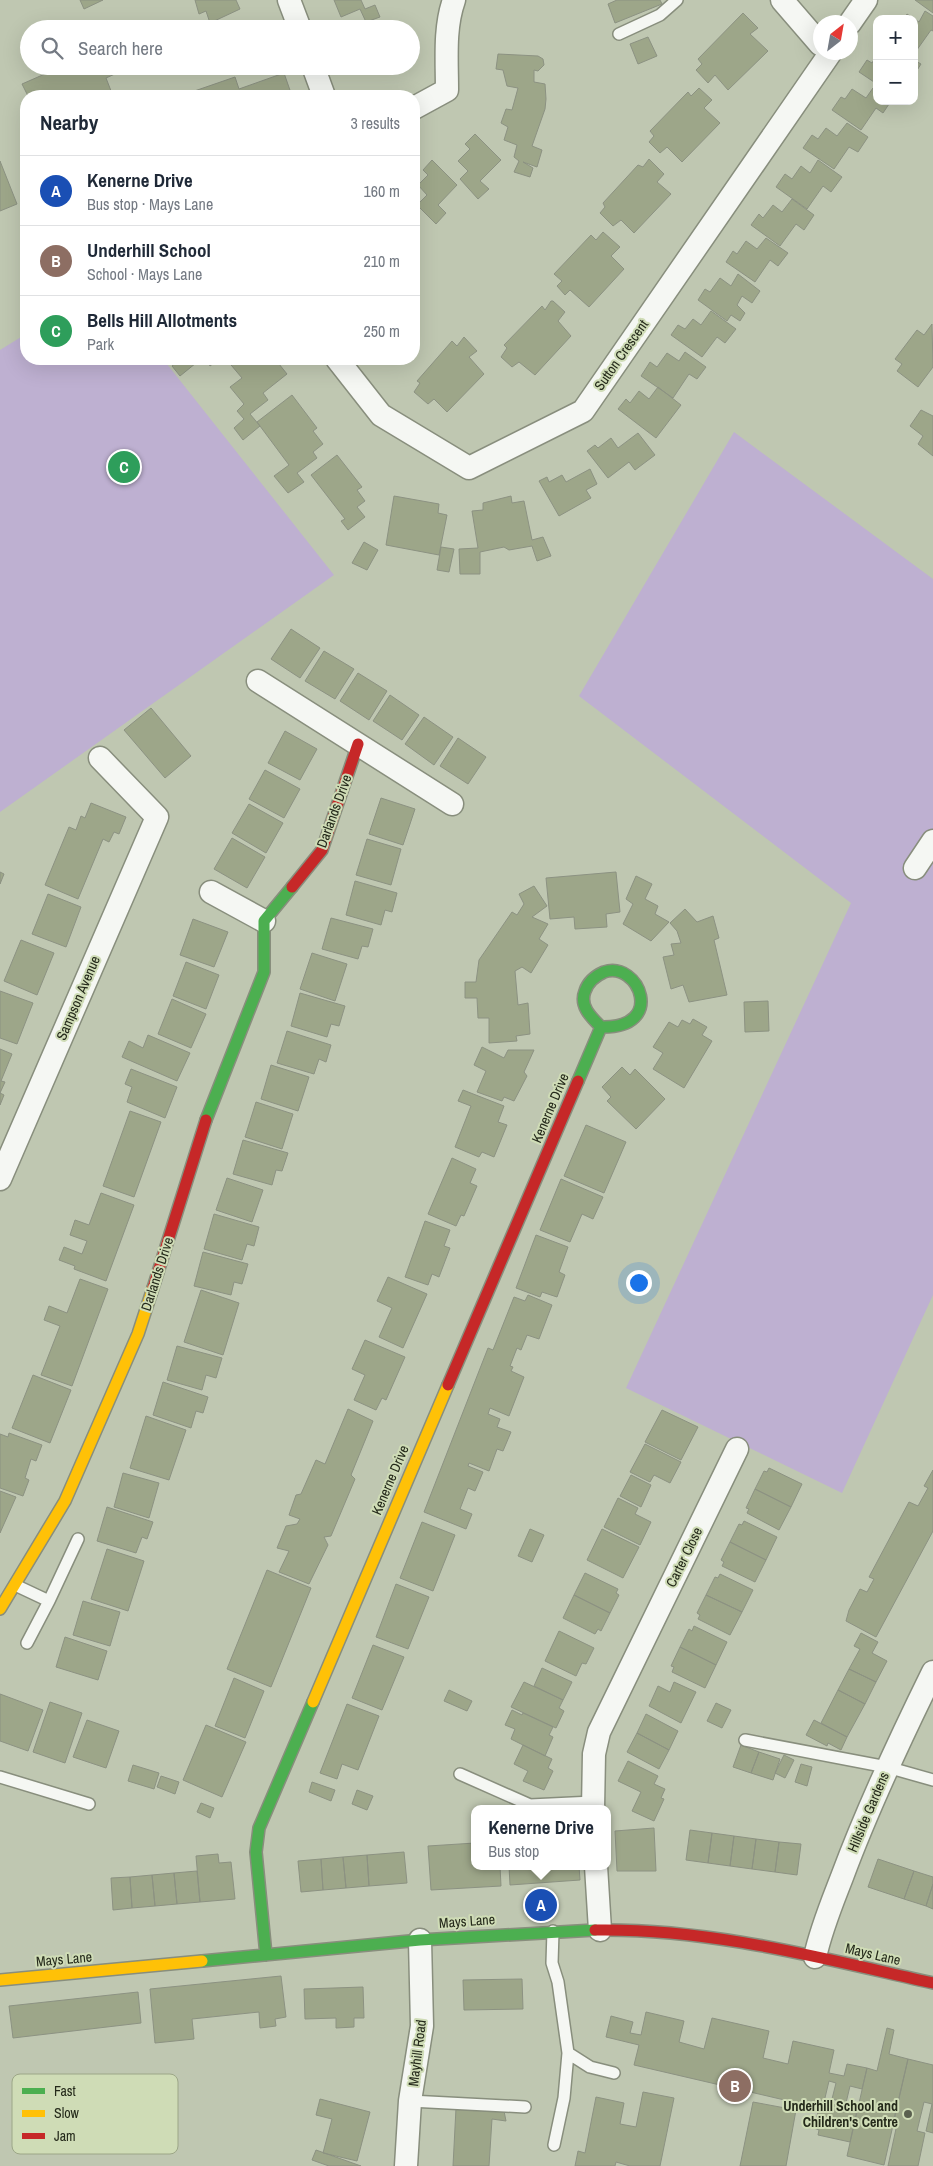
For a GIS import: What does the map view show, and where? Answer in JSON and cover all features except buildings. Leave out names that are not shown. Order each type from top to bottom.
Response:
[{"type":"street","points":[[289,0],[297,20]]},
{"type":"street","points":[[420,105],[447,90],[446,50],[450,11],[454,0]]},
{"type":"street","points":[[782,0],[813,35]]},
{"type":"street","points":[[856,15],[866,0]]},
{"type":"street","name":"Sutton Crescent","points":[[342,365],[382,415],[469,468],[582,411],[821,60]]},
{"type":"street","points":[[317,75],[322,90]]},
{"type":"street","points":[[258,681],[452,804]]},
{"type":"street","name":"Darlands Drive","points":[[0,1609],[65,1501],[138,1334],[211,1105],[264,972],[264,921],[322,850],[358,744]]},
{"type":"street","name":"Sampson Avenue","points":[[0,1179],[157,816],[100,758]]},
{"type":"street","points":[[915,868],[933,841]]},
{"type":"street","points":[[211,892],[264,921]]},
{"type":"street","points":[[618,972],[627,976],[639,991],[639,1010],[626,1025],[618,1028],[601,1027],[590,1019],[584,1008],[585,989],[590,980],[599,974],[618,972]]},
{"type":"street","name":"Kenerne Drive","points":[[266,1955],[256,1852],[259,1828],[601,1027]]},
{"type":"street","name":"Carter Close","points":[[593,1805],[594,1754],[599,1732],[737,1449]]},
{"type":"street","name":"Hillside Gardens","points":[[815,1956],[819,1937],[849,1856],[887,1767],[933,1672]]},
{"type":"street","points":[[596,1870],[600,1930]]},
{"type":"street","name":"Mays Lane","points":[[0,1980],[420,1940],[553,1931],[652,1930],[705,1936],[815,1956],[933,1983]]},
{"type":"street","name":"Mayhill Road","points":[[406,2166],[410,2101],[422,2026],[420,1940]]},
{"type":"lane","points":[[619,34],[660,15],[677,0]]},
{"type":"lane","points":[[26,1643],[49,1601],[78,1539]]},
{"type":"lane","points":[[15,1584],[49,1601]]},
{"type":"lane","points":[[745,1740],[887,1767],[933,1780]]},
{"type":"lane","points":[[460,1774],[530,1805],[593,1805]]},
{"type":"lane","points":[[0,1777],[89,1804]]},
{"type":"lane","points":[[553,1931],[552,1963],[558,1982],[568,2053],[564,2098],[554,2145]]},
{"type":"lane","points":[[568,2053],[590,2067],[614,2073]]},
{"type":"lane","points":[[410,2101],[525,2107]]},
{"type":"shaded area","points":[[20,338],[20,365],[168,365],[334,575],[0,812],[0,350]]},
{"type":"shaded area","points":[[734,432],[933,579],[933,1295],[842,1493],[626,1388],[851,903],[579,696]]},
{"type":"traffic: fast","points":[[206,1120],[264,972],[264,921],[292,887]]},
{"type":"traffic: fast","points":[[578,1081],[601,1027],[622,1025],[634,1018],[640,1007],[640,996],[636,985],[628,976],[617,971],[604,972],[598,975],[590,982],[585,991],[584,1002],[587,1011],[601,1027]]},
{"type":"traffic: fast","points":[[266,1955],[256,1852],[259,1828],[313,1702]]},
{"type":"traffic: fast","points":[[202,1961],[420,1940],[595,1930]]},
{"type":"traffic: slow","points":[[0,1609],[65,1501],[138,1334],[153,1288]]},
{"type":"traffic: slow","points":[[313,1702],[448,1385]]},
{"type":"traffic: slow","points":[[0,1980],[202,1961]]},
{"type":"traffic: jam","points":[[292,887],[322,850],[358,744]]},
{"type":"traffic: jam","points":[[448,1385],[578,1081]]},
{"type":"traffic: jam","points":[[153,1288],[206,1120]]},
{"type":"traffic: jam","points":[[595,1930],[681,1934],[723,1939],[765,1946],[933,1983]]},
{"type":"place","name":"Bells Hill Allotments","points":[[124,467]]},
{"type":"place","name":"Kenerne Drive","points":[[541,1905]]},
{"type":"place","name":"Underhill School","points":[[735,2086]]},
{"type":"place","name":"Underhill School and Children's Centre","points":[[908,2114]]}]
